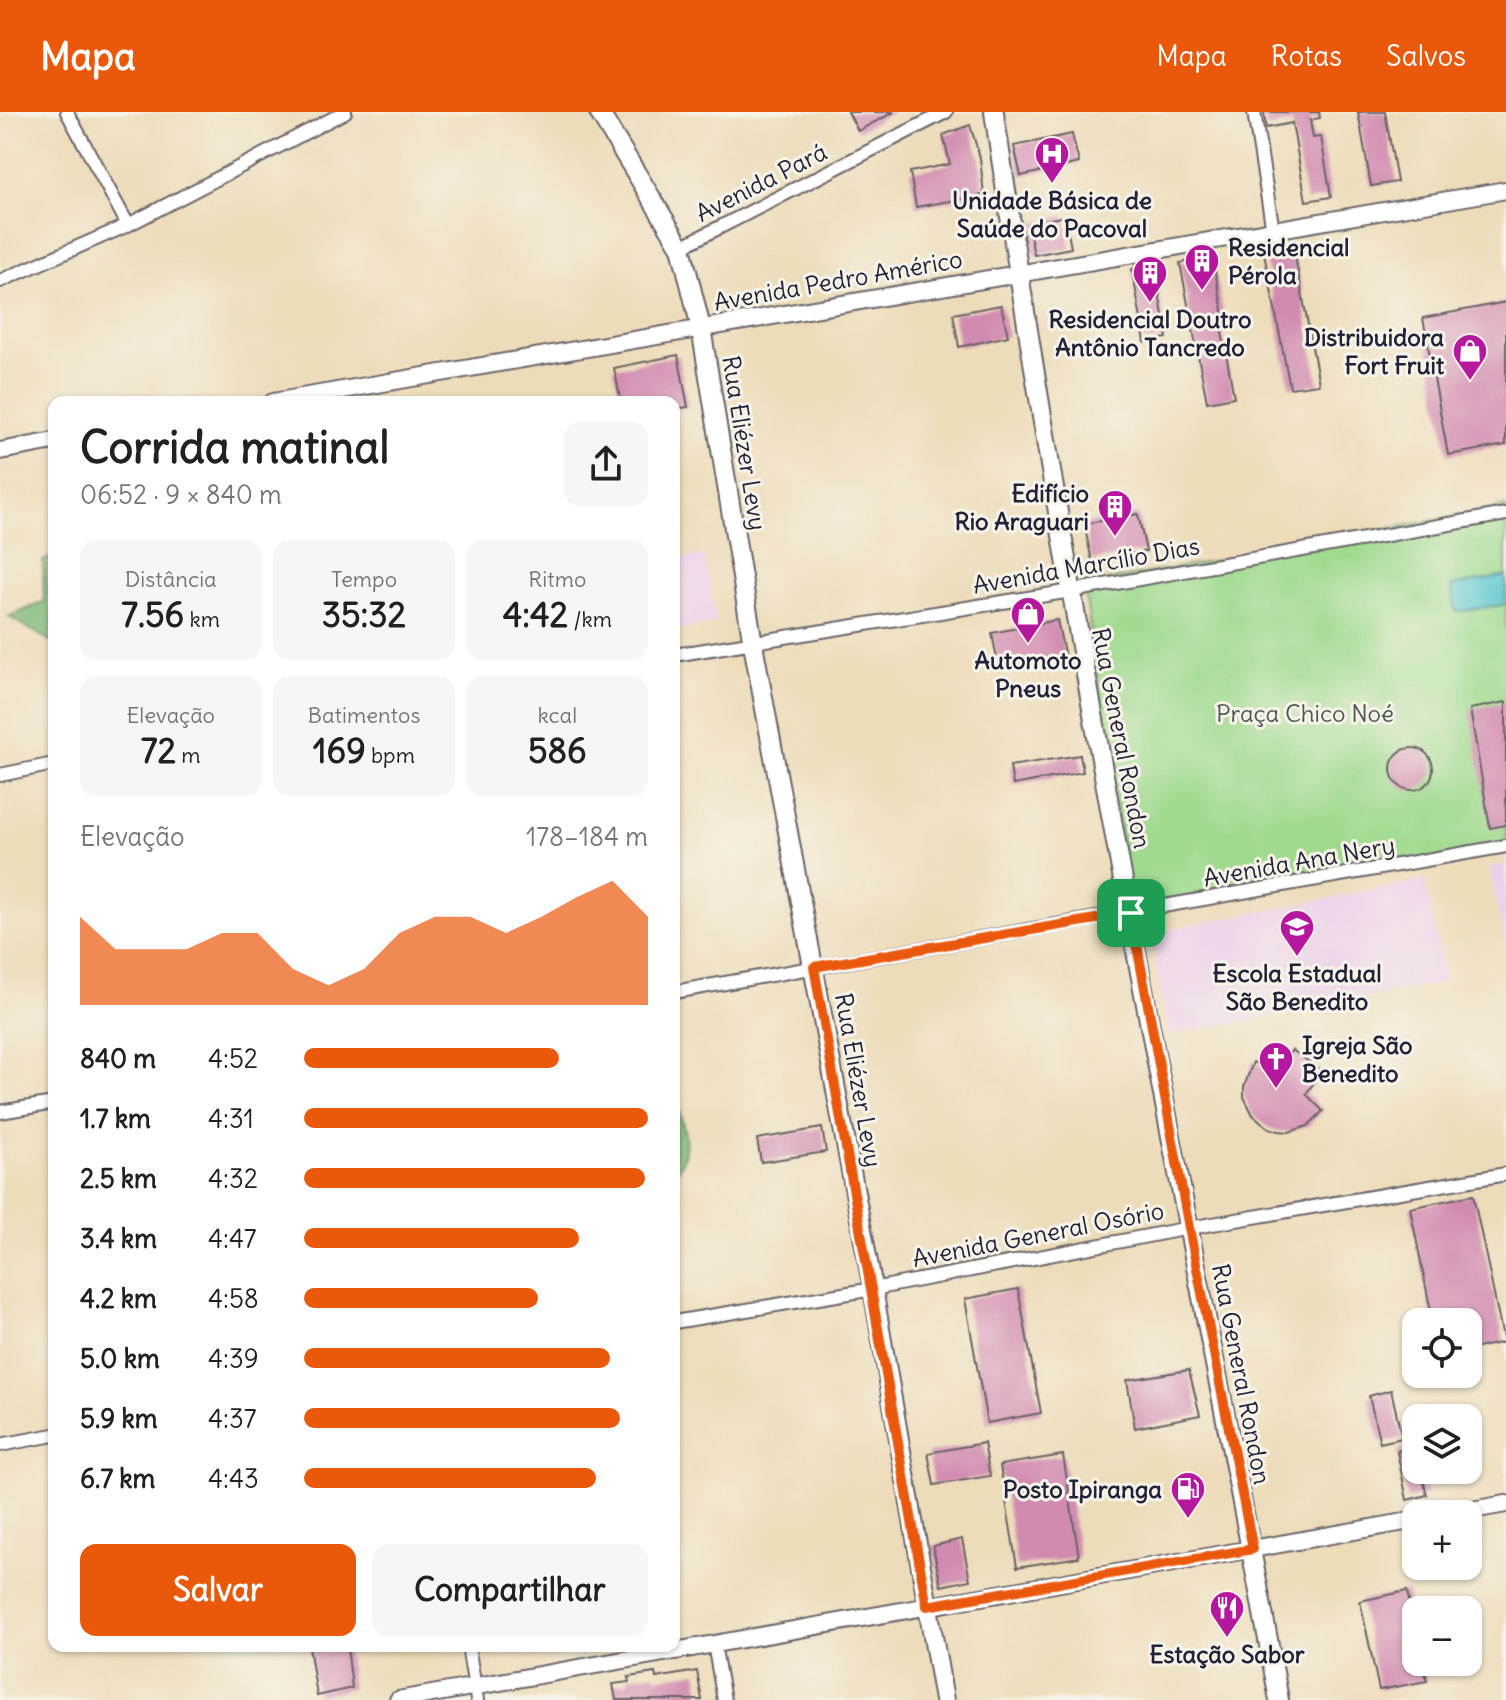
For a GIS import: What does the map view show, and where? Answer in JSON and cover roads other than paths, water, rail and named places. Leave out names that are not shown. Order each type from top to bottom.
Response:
[{"type":"main road","name":"Rua Eliézer Levy","points":[[599,112],[681,247],[701,328],[753,644],[873,1289],[944,1700]]},
{"type":"main road","name":"Rua General Rondon","points":[[994,112],[1071,591],[1279,1700]]},
{"type":"street","points":[[67,112],[128,225]]},
{"type":"street","points":[[0,281],[128,225],[345,112]]},
{"type":"street","name":"Avenida Pará","points":[[681,247],[946,112]]},
{"type":"street","points":[[1254,112],[1273,231]]},
{"type":"street","name":"Avenida Pedro Américo","points":[[308,396],[1506,190]]},
{"type":"street","points":[[0,451],[48,442]]},
{"type":"street","name":"Avenida Marcílio Dias","points":[[680,654],[1071,591],[1506,514]]},
{"type":"street","points":[[0,775],[48,765]]},
{"type":"street","name":"Avenida Ana Nery","points":[[680,991],[1506,846]]},
{"type":"street","points":[[0,1112],[48,1104]]},
{"type":"street","name":"Avenida General Osório","points":[[680,1321],[1506,1174]]},
{"type":"street","points":[[0,1445],[48,1436]]},
{"type":"street","points":[[1482,1508],[1506,1504]]},
{"type":"street","points":[[680,1651],[1402,1522]]},
{"type":"street","points":[[714,1644],[724,1700]]},
{"type":"street","points":[[469,1652],[476,1693]]},
{"type":"street","points":[[398,1700],[476,1693],[675,1652]]},
{"type":"water","points":[[1506,576],[1506,604],[1456,612],[1451,586]]},
{"type":"place","name":"Unidade Básica de Saúde do Pacoval","points":[[1052,185]]},
{"type":"place","name":"Residencial Pérola","points":[[1202,292]]},
{"type":"place","name":"Residencial Doutro Antônio Tancredo","points":[[1150,304]]},
{"type":"place","name":"Distribuidora Fort Fruit","points":[[1470,382]]},
{"type":"place","name":"Edifício Rio Araguari","points":[[1115,538]]},
{"type":"place","name":"Automoto Pneus","points":[[1028,645]]},
{"type":"place","name":"Escola Estadual São Benedito","points":[[1297,958]]},
{"type":"place","name":"Igreja São Benedito","points":[[1276,1090]]},
{"type":"place","name":"Posto Ipiranga","points":[[1188,1520]]},
{"type":"place","name":"Estação Sabor","points":[[1227,1639]]},
{"type":"park label","name":"Praça Chico Noé","points":[[1305,713]]}]
